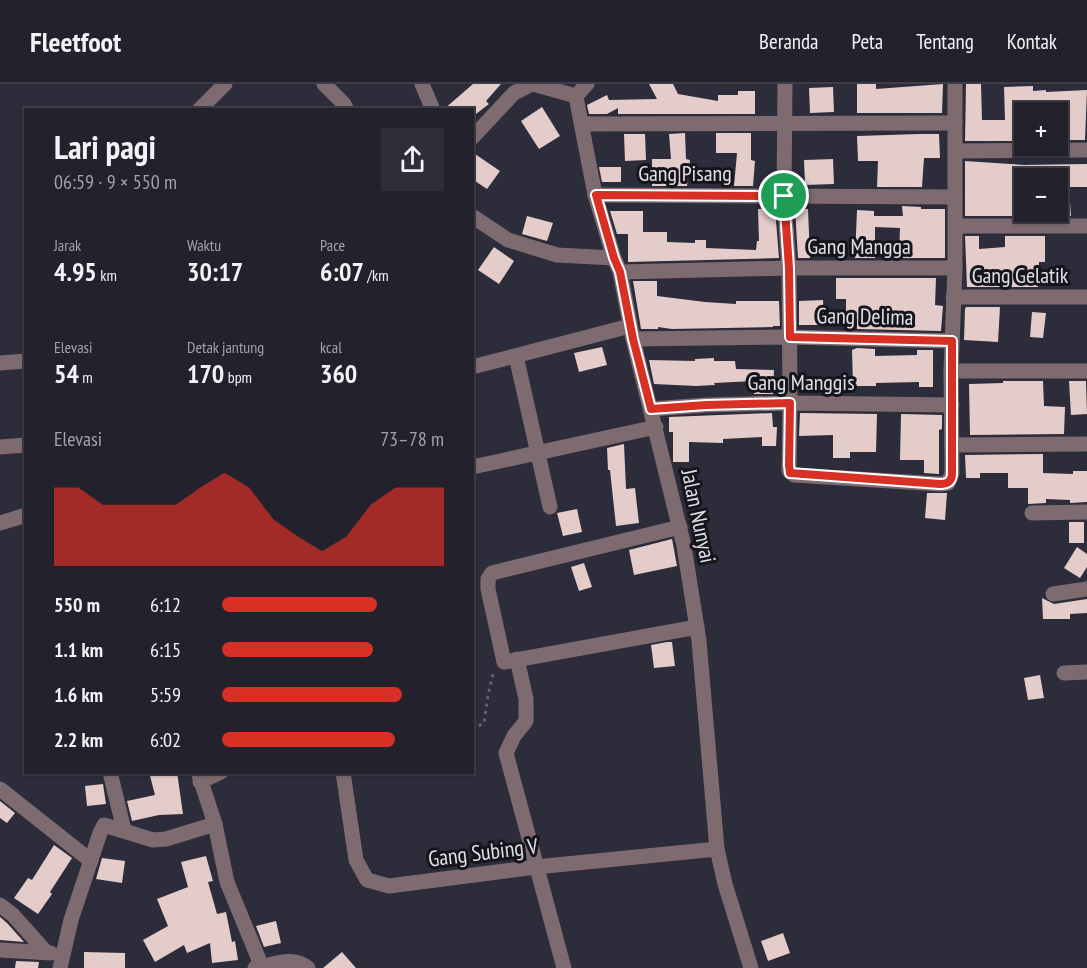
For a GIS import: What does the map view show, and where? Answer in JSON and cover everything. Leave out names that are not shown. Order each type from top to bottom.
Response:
[{"type":"street","points":[[202,108],[225,84]]},
{"type":"street","points":[[324,84],[346,108]]},
{"type":"street","points":[[422,84],[432,108]]},
{"type":"street","points":[[474,136],[514,93],[532,84],[576,96],[587,84]]},
{"type":"street","points":[[785,84],[784,196],[789,268],[790,473],[946,484],[952,478],[951,370],[956,226],[955,84]]},
{"type":"street","name":"Jalan Nunyai","points":[[576,96],[596,195],[617,265],[666,468],[669,489],[680,527],[697,627],[717,849],[725,884],[751,968]]},
{"type":"street","points":[[583,124],[955,123]]},
{"type":"street","points":[[955,151],[1087,150]]},
{"type":"street","name":"Gang Pisang","points":[[596,195],[955,196]]},
{"type":"street","name":"Gang Mangga","points":[[474,217],[508,240],[557,255],[617,265],[955,268]]},
{"type":"street","points":[[956,226],[1087,226]]},
{"type":"street","name":"Gang Gelatik","points":[[953,297],[1087,297]]},
{"type":"street","name":"Gang Delima","points":[[474,366],[632,333],[952,341]]},
{"type":"street","points":[[516,356],[550,507]]},
{"type":"street","points":[[0,363],[24,361]]},
{"type":"street","points":[[951,370],[1087,370]]},
{"type":"street","name":"Gang Manggis","points":[[651,409],[790,403],[952,405]]},
{"type":"street","points":[[474,465],[656,427]]},
{"type":"street","points":[[952,445],[1087,444]]},
{"type":"street","points":[[0,447],[24,445]]},
{"type":"street","points":[[1032,513],[1087,512]]},
{"type":"street","points":[[0,523],[24,516]]},
{"type":"street","points":[[564,968],[506,753],[514,736],[526,721],[526,699],[488,589],[488,579],[492,573],[680,527]]},
{"type":"street","points":[[1053,594],[1087,589]]},
{"type":"street","points":[[511,661],[697,627]]},
{"type":"street","points":[[1064,673],[1087,672]]},
{"type":"street","points":[[110,774],[124,830]]},
{"type":"street","name":"Gang Subing V","points":[[343,774],[356,860],[367,880],[389,886],[536,867],[717,849]]},
{"type":"street","points":[[199,777],[215,824],[227,882],[258,968],[294,961],[308,968]]},
{"type":"street","points":[[0,789],[91,861]]},
{"type":"street","points":[[0,905],[14,915],[46,951],[61,962],[104,825],[146,838],[160,839],[215,824]]},
{"type":"street","points":[[0,950],[46,951]]},
{"type":"path","points":[[474,728],[484,723],[495,667],[511,661]]},
{"type":"building","points":[[473,84],[501,84],[486,101],[489,104],[474,115],[474,108],[445,108]]},
{"type":"building","points":[[649,84],[673,84],[678,94],[718,101],[718,95],[738,95],[738,91],[755,91],[755,114],[618,114],[618,108],[607,114],[589,114],[587,105],[607,95],[609,100],[657,99]]},
{"type":"building","points":[[857,84],[876,84],[876,89],[943,84],[942,113],[857,113]]},
{"type":"building","points":[[966,84],[981,84],[982,120],[1005,120],[1004,87],[1033,86],[1033,91],[1046,90],[1046,92],[1087,90],[1085,140],[1068,140],[1068,102],[1014,102],[1014,141],[965,141]]},
{"type":"building","points":[[833,87],[834,112],[810,113],[809,88]]},
{"type":"building","points":[[542,107],[560,136],[539,149],[521,121]]},
{"type":"building","points":[[685,133],[686,159],[690,160],[687,186],[652,186],[652,159],[671,159],[669,134]]},
{"type":"building","points":[[716,133],[751,133],[751,160],[755,161],[753,186],[734,186],[737,153],[716,153]]},
{"type":"building","points":[[624,134],[645,134],[646,160],[625,161]]},
{"type":"building","points":[[939,134],[940,158],[924,158],[922,187],[877,187],[878,161],[858,161],[857,136]]},
{"type":"building","points":[[474,153],[500,171],[487,189],[474,180]]},
{"type":"building","points":[[833,159],[834,184],[805,185],[804,160]]},
{"type":"building","points":[[965,161],[1024,165],[1087,164],[1087,187],[1069,187],[1071,216],[1068,216],[1068,168],[1014,168],[1014,216],[965,216]]},
{"type":"building","points":[[599,167],[621,167],[621,182],[602,182]]},
{"type":"building","points":[[902,206],[945,209],[945,258],[899,258],[900,228],[875,227],[875,258],[855,258],[857,210],[874,211],[874,216],[903,216]]},
{"type":"building","points":[[775,208],[779,258],[628,262],[628,234],[617,234],[610,211],[643,211],[643,232],[667,232],[667,242],[695,243],[695,240],[706,240],[706,248],[756,250],[757,241],[759,241],[758,209]]},
{"type":"building","points":[[795,209],[808,209],[810,258],[798,258]]},
{"type":"building","points":[[527,216],[553,223],[547,241],[522,234]]},
{"type":"building","points":[[965,236],[979,236],[979,249],[1005,247],[1005,236],[1045,236],[1045,262],[1039,262],[1038,287],[967,287]]},
{"type":"building","points":[[494,247],[514,261],[499,284],[478,270]]},
{"type":"building","points":[[836,278],[936,278],[935,305],[943,306],[941,331],[857,329],[857,318],[846,318],[846,299],[836,299]]},
{"type":"building","points":[[633,281],[657,281],[657,296],[736,304],[736,301],[779,301],[780,326],[641,329]]},
{"type":"building","points":[[823,300],[824,325],[799,325],[799,301]]},
{"type":"building","points":[[966,307],[1000,307],[998,342],[964,340]]},
{"type":"building","points":[[1032,312],[1046,313],[1043,338],[1030,337]]},
{"type":"building","points":[[602,347],[607,365],[579,372],[574,353]]},
{"type":"building","points":[[875,349],[875,356],[917,355],[917,350],[933,350],[933,387],[919,387],[919,382],[853,386],[852,350]]},
{"type":"building","points":[[714,358],[714,361],[735,361],[736,369],[774,370],[773,394],[754,394],[754,381],[696,386],[654,384],[649,360],[695,361],[695,359]]},
{"type":"building","points":[[1003,381],[1043,381],[1044,406],[1065,407],[1064,434],[970,435],[969,384],[1003,383]]},
{"type":"building","points":[[1069,381],[1086,381],[1087,414],[1071,415]]},
{"type":"building","points":[[772,413],[773,427],[777,427],[776,446],[762,446],[762,437],[723,439],[723,443],[689,442],[689,462],[673,462],[673,432],[669,432],[669,417]]},
{"type":"building","points":[[800,413],[877,414],[876,452],[850,452],[850,458],[833,458],[833,435],[799,436]]},
{"type":"building","points":[[901,414],[942,415],[942,429],[939,430],[939,474],[924,473],[924,460],[900,460]]},
{"type":"building","points":[[624,444],[626,489],[635,488],[639,523],[616,526],[607,448]]},
{"type":"building","points":[[1043,454],[1043,473],[1073,474],[1073,471],[1087,471],[1087,502],[1070,503],[1070,500],[1046,499],[1046,503],[1028,504],[1028,488],[1008,488],[1008,473],[980,473],[980,478],[966,478],[965,455]]},
{"type":"building","points":[[927,493],[947,493],[945,520],[925,518]]},
{"type":"building","points":[[577,509],[582,532],[563,536],[557,513]]},
{"type":"building","points":[[1069,522],[1084,522],[1084,543],[1069,543]]},
{"type":"building","points":[[672,539],[677,566],[634,575],[629,550]]},
{"type":"building","points":[[1077,547],[1087,554],[1087,567],[1080,578],[1064,568]]},
{"type":"building","points":[[584,563],[592,587],[579,591],[571,567]]},
{"type":"building","points":[[1042,598],[1054,604],[1087,599],[1087,613],[1070,614],[1070,619],[1043,619]]},
{"type":"building","points":[[672,642],[675,666],[654,668],[651,645]]},
{"type":"building","points":[[1040,675],[1044,698],[1028,700],[1024,678]]},
{"type":"building","points":[[150,774],[177,774],[183,814],[159,815],[132,821],[127,801],[155,795]]},
{"type":"building","points":[[103,784],[106,804],[87,806],[85,786]]},
{"type":"building","points":[[0,801],[15,813],[7,823],[0,818]]},
{"type":"building","points":[[54,845],[72,858],[38,914],[14,898],[28,878],[32,880]]},
{"type":"building","points":[[206,856],[213,881],[208,882],[217,914],[226,912],[238,960],[212,963],[210,943],[187,953],[184,945],[155,962],[143,940],[168,926],[157,899],[188,887],[181,862]]},
{"type":"building","points":[[102,858],[125,861],[122,883],[96,879]]},
{"type":"building","points":[[0,917],[7,923],[24,942],[0,940]]},
{"type":"building","points":[[276,921],[281,943],[264,947],[256,926]]},
{"type":"building","points":[[783,933],[790,953],[768,961],[761,941]]},
{"type":"building","points":[[84,952],[125,953],[125,968],[84,968]]},
{"type":"building","points":[[342,952],[356,968],[323,968]]},
{"type":"building","points":[[16,961],[39,962],[38,968],[15,968]]},
{"type":"route","points":[[596,195],[784,196],[789,268],[790,337],[952,341],[952,478],[946,484],[790,473],[790,403],[651,409],[633,339],[620,272],[596,195]]}]
